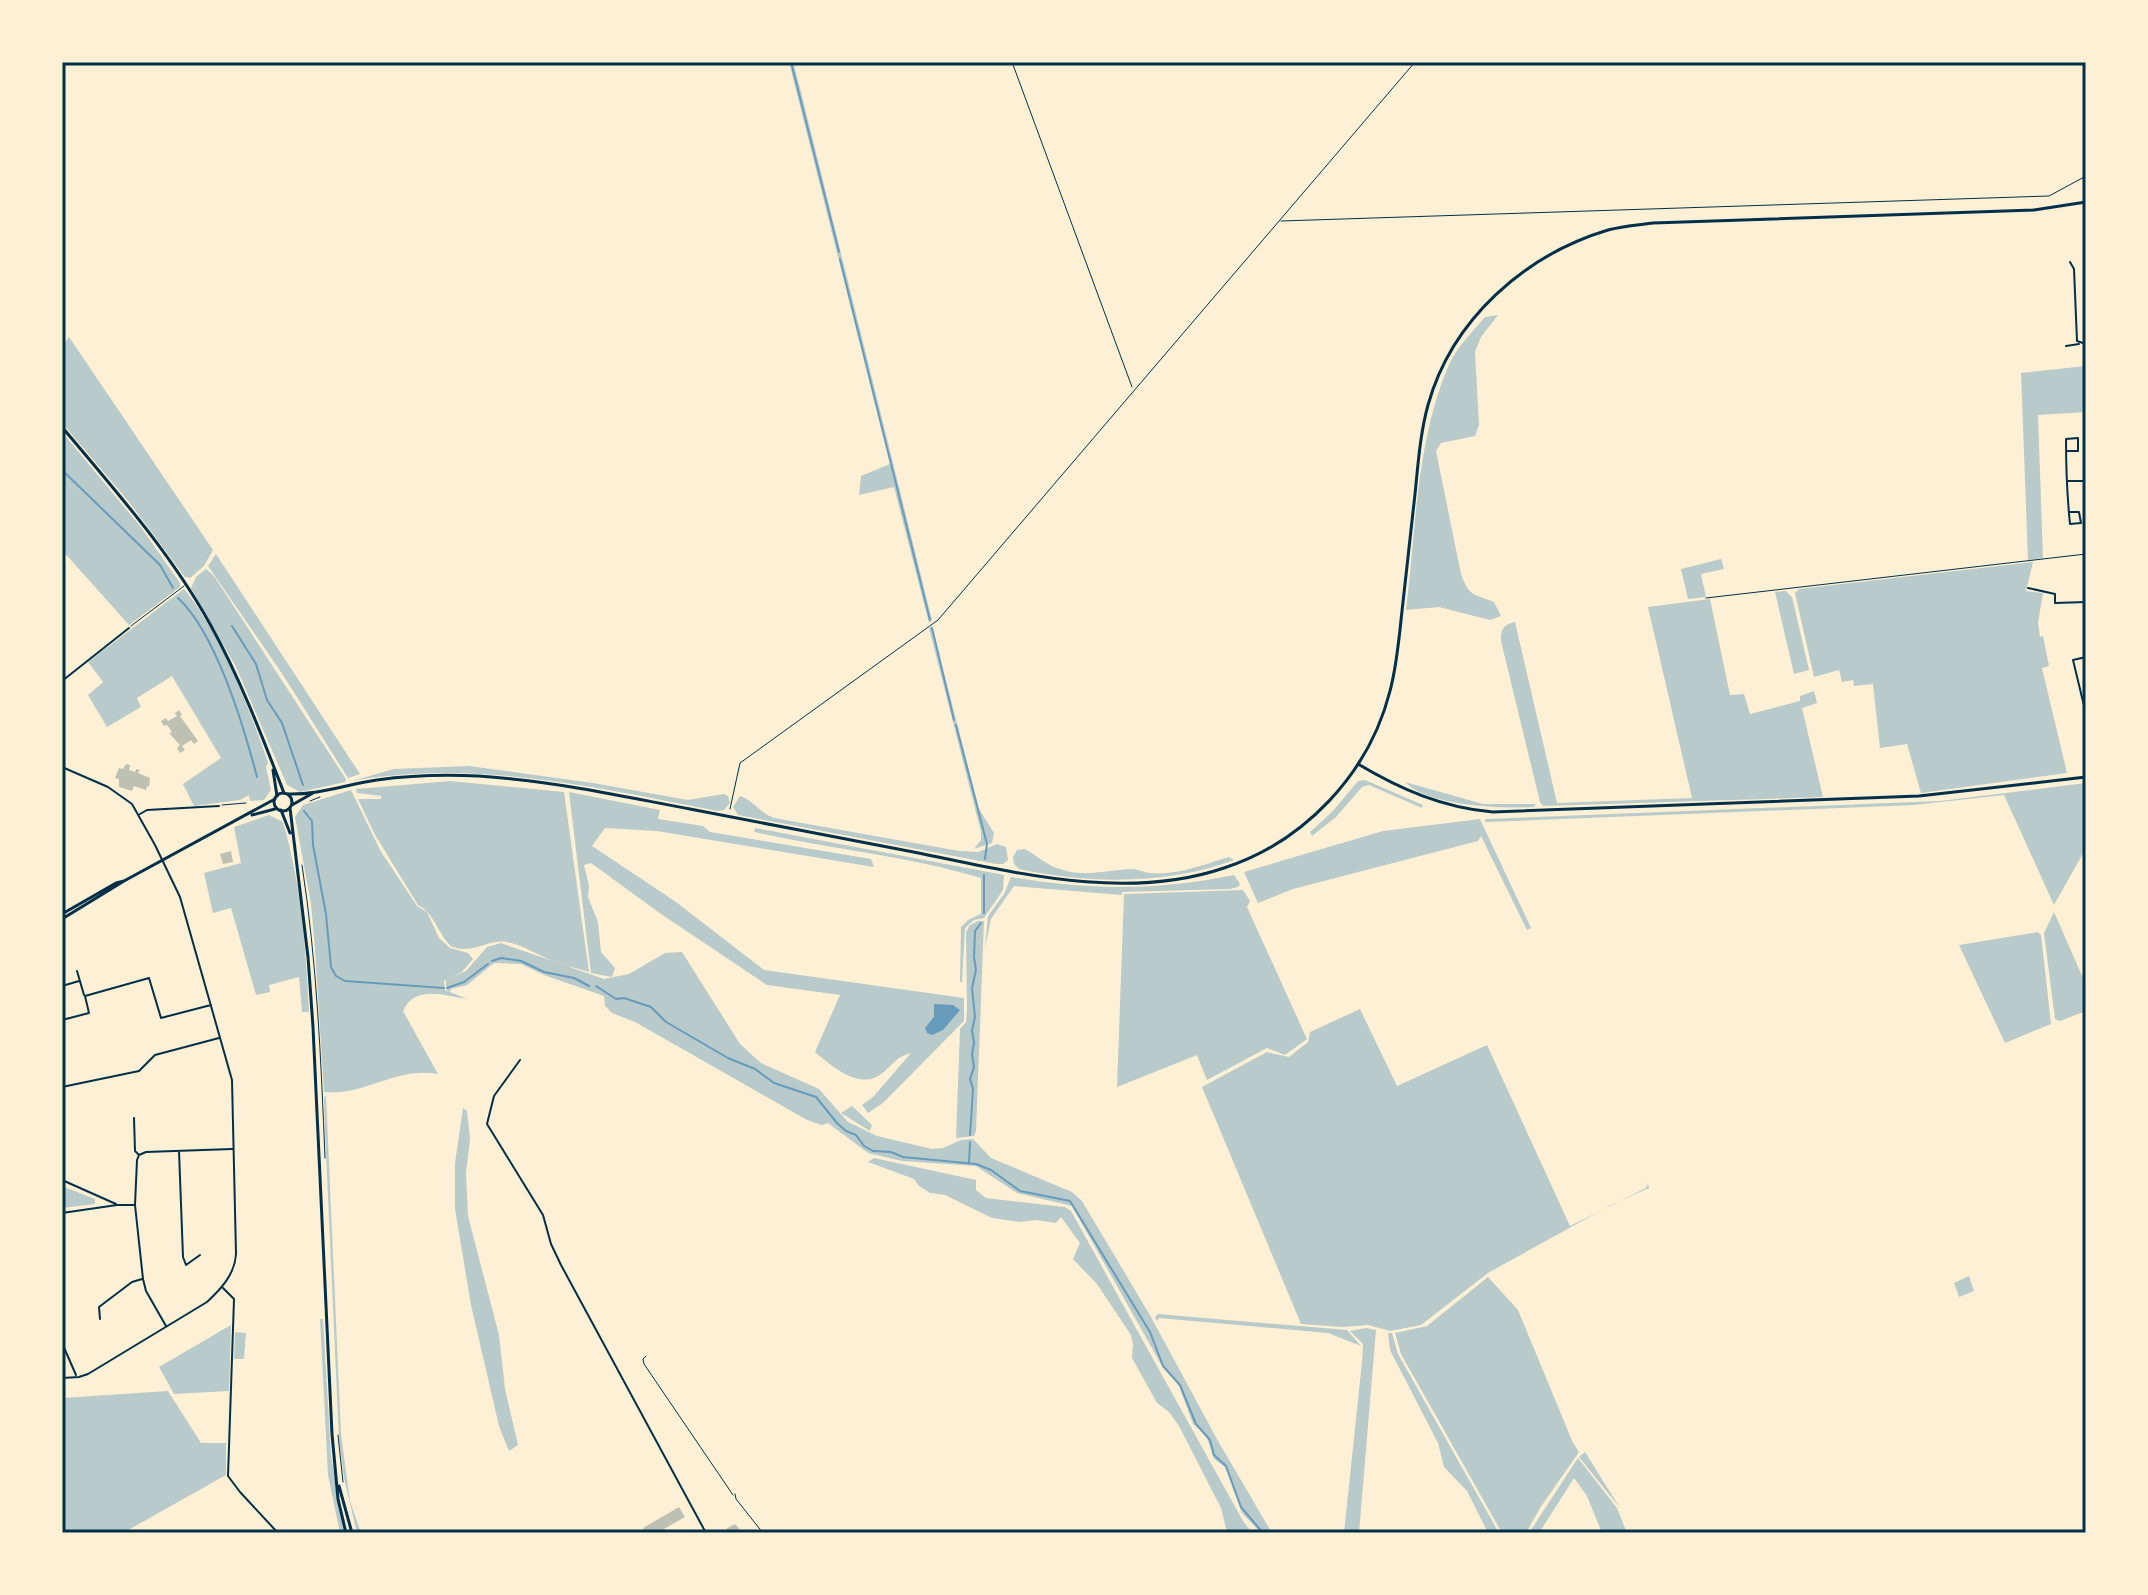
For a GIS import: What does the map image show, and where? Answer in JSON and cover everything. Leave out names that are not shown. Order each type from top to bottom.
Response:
[{"type":"main road","points":[[62,916],[286,794],[385,779],[462,775],[566,786],[1009,870],[1077,880],[1111,883],[1170,879],[1222,869],[1281,841],[1326,805],[1358,764],[1380,721],[1390,693],[1397,656],[1421,441],[1428,404],[1441,370],[1460,336],[1486,305],[1516,277],[1548,254],[1574,242],[1613,229],[1653,223],[2034,210],[2086,202]]},
{"type":"main road","points":[[62,427],[123,500],[186,585],[238,680],[271,763],[286,794],[292,799],[292,837],[305,927],[313,1027],[330,1392],[337,1478],[349,1533]]},
{"type":"main road","points":[[271,763],[279,810],[292,837]]},
{"type":"main road","points":[[1358,764],[1411,792],[1453,805],[1493,812],[1919,796],[2086,777]]},
{"type":"main road","points":[[244,817],[291,806],[314,792]]},
{"type":"street","points":[[2070,262],[2074,269],[2077,341],[2080,344]]},
{"type":"street","points":[[2066,346],[2086,344]]},
{"type":"street","points":[[2066,451],[2069,512]]},
{"type":"street","points":[[2066,481],[2086,481]]},
{"type":"street","points":[[2028,588],[2055,594],[2055,603],[2086,602]]},
{"type":"street","points":[[62,681],[129,628]]},
{"type":"street","points":[[2086,657],[2073,660],[2086,714]]},
{"type":"street","points":[[2081,692],[2086,691]]},
{"type":"street","points":[[62,767],[122,796],[138,814],[163,860],[187,915],[233,1093],[236,1259],[222,1287],[207,1302],[88,1374],[62,1378]]},
{"type":"street","points":[[138,814],[147,810],[219,806]]},
{"type":"street","points":[[77,971],[91,1019]]},
{"type":"street","points":[[85,996],[149,978],[161,1018],[212,1005]]},
{"type":"street","points":[[62,986],[80,981]]},
{"type":"street","points":[[62,1020],[89,1013]]},
{"type":"street","points":[[62,1087],[139,1071],[155,1055],[221,1038]]},
{"type":"street","points":[[520,1060],[494,1096],[487,1124],[543,1215],[561,1265],[706,1533]]},
{"type":"street","points":[[134,1118],[135,1151],[139,1155],[135,1205],[143,1279],[146,1291],[166,1327]]},
{"type":"street","points":[[139,1155],[146,1152],[233,1149]]},
{"type":"street","points":[[179,1151],[182,1244],[186,1265],[200,1255]]},
{"type":"street","points":[[62,1180],[117,1205]]},
{"type":"street","points":[[62,1213],[135,1205]]},
{"type":"street","points":[[100,1319],[99,1307],[132,1282],[143,1279]]},
{"type":"street","points":[[222,1287],[234,1299],[228,1476],[278,1533]]},
{"type":"street","points":[[62,1343],[77,1377]]},
{"type":"lane","points":[[1706,598],[2086,554]]},
{"type":"lane","points":[[129,628],[186,585]]},
{"type":"lane","points":[[219,806],[246,803]]},
{"type":"lane","points":[[646,1356],[644,1364],[736,1499],[763,1533]]},
{"type":"path","points":[[1012,62],[1133,389]]},
{"type":"path","points":[[729,816],[740,763],[938,620],[1415,62]]},
{"type":"path","points":[[1279,220],[2049,196],[2086,176]]},
{"type":"path","points":[[303,803],[328,794]]},
{"type":"shaded area","points":[[789,62],[793,62],[800,88],[932,620],[929,623],[894,487],[859,495],[861,476],[890,464]]},
{"type":"shaded area","points":[[1498,315],[1481,337],[1475,352],[1479,425],[1475,436],[1441,443],[1436,451],[1461,574],[1470,591],[1494,602],[1501,616],[1490,620],[1439,607],[1406,610],[1423,456],[1437,396],[1451,360],[1460,347],[1485,317]]},
{"type":"shaded area","points":[[69,337],[213,550],[204,566],[190,578],[185,577],[129,502],[62,423],[62,347]]},
{"type":"shaded area","points":[[2086,366],[2086,412],[2038,415],[2043,558],[2028,560],[2021,373]]},
{"type":"shaded area","points":[[62,432],[140,526],[180,583],[180,587],[129,625],[62,550]]},
{"type":"shaded area","points":[[216,554],[360,774],[348,778],[283,675],[208,566]]},
{"type":"shaded area","points":[[1721,559],[1724,569],[1701,574],[1706,597],[1688,599],[1681,569]]},
{"type":"shaded area","points":[[2033,562],[2026,591],[2043,593],[2038,623],[2049,666],[2042,668],[2067,773],[1921,793],[1907,744],[1880,748],[1873,684],[1854,686],[1853,680],[1842,682],[1839,670],[1814,677],[1795,593],[1799,589]]},
{"type":"shaded area","points":[[206,569],[214,576],[346,779],[345,782],[300,792],[287,785],[236,667],[191,588],[196,577]]},
{"type":"shaded area","points":[[184,589],[210,627],[253,720],[268,763],[266,767],[271,790],[264,800],[250,801],[249,795],[240,800],[194,806],[183,784],[221,758],[172,676],[137,698],[141,707],[107,727],[88,695],[103,682],[88,662]]},
{"type":"shaded area","points":[[1786,591],[1792,597],[1809,670],[1794,674],[1775,592]]},
{"type":"shaded area","points":[[1710,599],[1730,695],[1744,694],[1750,714],[1800,701],[1800,696],[1814,691],[1817,703],[1802,708],[1823,797],[1543,806],[1501,641],[1504,628],[1515,622],[1557,803],[1692,798],[1648,607]]},
{"type":"shaded area","points":[[932,626],[979,809],[994,833],[992,843],[974,849],[981,840],[981,832],[929,628]]},
{"type":"shaded area","points":[[469,766],[688,800],[724,794],[730,803],[724,810],[717,811],[581,785],[489,774],[398,775],[352,781],[394,769]]},
{"type":"shaded area","points":[[1365,780],[1423,805],[1422,808],[1369,785],[1362,787],[1336,817],[1312,836],[1310,832],[1358,781]]},
{"type":"shaded area","points":[[450,781],[564,792],[589,972],[507,942],[493,942],[468,949],[452,947],[428,913],[418,905],[375,835],[358,799],[381,799],[381,796],[357,793],[356,789]]},
{"type":"shaded area","points":[[1405,782],[1483,804],[1536,804],[1534,807],[1485,806],[1447,801],[1416,790]]},
{"type":"shaded area","points":[[2086,783],[2086,848],[2054,905],[2004,795],[1914,805],[1485,822],[1485,819],[1940,801]]},
{"type":"shaded area","points":[[351,790],[380,850],[417,906],[427,912],[439,938],[450,948],[468,953],[473,959],[462,972],[444,981],[445,990],[467,999],[440,994],[422,995],[408,1003],[403,1011],[438,1074],[409,1074],[353,1090],[324,1092],[311,904],[295,817],[303,805]]},
{"type":"shaded area","points":[[569,792],[660,810],[658,819],[703,826],[710,832],[871,859],[874,867],[657,831],[605,828],[592,846],[676,902],[764,970],[964,998],[964,1021],[883,1103],[868,1113],[862,1105],[873,1097],[911,1053],[881,1074],[864,1080],[837,1069],[815,1052],[840,995],[767,985],[591,863],[584,865],[588,897],[598,922],[601,952],[615,968],[612,977],[591,973]]},
{"type":"shaded area","points":[[740,796],[774,818],[959,851],[978,852],[997,844],[1006,847],[1008,860],[996,864],[738,815],[733,807]]},
{"type":"shaded area","points":[[269,815],[283,822],[294,869],[304,940],[309,1012],[302,1012],[299,977],[269,985],[270,992],[256,995],[231,908],[213,913],[204,873],[241,863],[234,827]]},
{"type":"shaded area","points":[[1480,819],[1531,928],[1527,930],[1481,836],[1478,841],[1293,889],[1258,903],[1244,872],[1383,831]]},
{"type":"shaded area","points":[[755,828],[1004,875],[1003,890],[984,918],[974,920],[965,928],[962,982],[961,927],[981,914],[981,878],[925,864],[754,832]]},
{"type":"shaded area","points":[[1025,849],[1052,866],[1080,873],[1131,869],[1170,873],[1229,857],[1234,860],[1155,878],[1100,879],[1019,869],[1013,857],[1017,850]]},
{"type":"shaded area","points":[[1234,875],[1240,884],[1230,889],[1122,892],[1122,895],[1014,886],[991,919],[985,948],[988,916],[1004,894],[1011,877],[1122,887],[1178,884]]},
{"type":"shaded area","points":[[1243,890],[1250,901],[1247,907],[1307,1039],[1285,1055],[1267,1048],[1207,1080],[1197,1055],[1117,1087],[1124,894]]},
{"type":"shaded area","points":[[2054,912],[2086,985],[2086,1011],[2060,1021],[2055,1019],[2044,933]]},
{"type":"shaded area","points":[[984,921],[976,1131],[974,1136],[956,1138],[960,1029],[966,1022],[967,1010],[966,933],[969,926]]},
{"type":"shaded area","points":[[2038,932],[2041,935],[2051,1024],[2005,1043],[1959,945]]},
{"type":"shaded area","points":[[501,943],[604,979],[629,974],[665,953],[682,952],[740,1044],[761,1063],[819,1089],[848,1122],[877,1136],[932,1149],[973,1139],[991,1158],[1072,1192],[1082,1201],[1151,1317],[1272,1533],[1261,1533],[1242,1513],[1225,1467],[1214,1459],[1206,1435],[1193,1424],[1179,1386],[1162,1366],[1072,1206],[1017,1193],[976,1166],[902,1161],[868,1153],[828,1123],[822,1125],[807,1120],[635,1022],[612,1013],[605,1006],[604,996],[521,964],[494,963],[467,985],[450,992],[446,989],[446,980],[466,971],[487,947]]},
{"type":"shaded area","points":[[1360,1009],[1397,1086],[1487,1045],[1570,1226],[1602,1210],[1488,1273],[1421,1325],[1390,1331],[1368,1325],[1301,1324],[1202,1087],[1267,1052],[1289,1057],[1308,1042],[1310,1032]]},
{"type":"shaded area","points":[[326,1096],[341,1434],[350,1501],[361,1533],[357,1533],[344,1478],[339,1439]]},
{"type":"shaded area","points":[[852,1106],[872,1125],[870,1131],[841,1113]]},
{"type":"shaded area","points":[[463,1108],[467,1111],[470,1139],[466,1173],[468,1216],[499,1335],[505,1389],[518,1445],[509,1451],[499,1426],[471,1305],[455,1209],[455,1163]]},
{"type":"shaded area","points":[[874,1158],[976,1180],[976,1190],[986,1198],[1065,1207],[1071,1211],[1252,1533],[1227,1532],[1221,1508],[1179,1426],[1169,1412],[1157,1403],[1132,1358],[1131,1335],[1097,1284],[1073,1259],[1080,1243],[1061,1217],[1056,1223],[992,1218],[945,1195],[930,1193],[914,1179],[868,1162]]},
{"type":"shaded area","points":[[62,1186],[95,1199],[95,1204],[62,1208]]},
{"type":"shaded area","points":[[1969,1276],[1974,1291],[1959,1297],[1954,1283]]},
{"type":"shaded area","points":[[1488,1277],[1518,1310],[1579,1452],[1526,1533],[1502,1533],[1401,1354],[1395,1333],[1427,1326]]},
{"type":"shaded area","points":[[1158,1314],[1347,1330],[1361,1346],[1328,1333],[1159,1318],[1157,1321],[1155,1317]]},
{"type":"shaded area","points":[[320,1319],[323,1319],[331,1456],[345,1533],[340,1533],[328,1475]]},
{"type":"shaded area","points":[[231,1325],[229,1391],[174,1394],[159,1367]]},
{"type":"shaded area","points":[[1376,1330],[1359,1533],[1344,1533],[1363,1344],[1350,1331]]},
{"type":"shaded area","points":[[235,1332],[246,1333],[244,1359],[234,1359]]},
{"type":"shaded area","points":[[1388,1333],[1392,1333],[1398,1354],[1499,1533],[1488,1533],[1467,1491],[1444,1467],[1438,1443],[1390,1350]]},
{"type":"shaded area","points":[[168,1391],[201,1443],[226,1443],[226,1475],[123,1533],[62,1533],[62,1398]]},
{"type":"shaded area","points":[[1585,1452],[1620,1508],[1579,1457]]},
{"type":"shaded area","points":[[1578,1458],[1617,1508],[1627,1533],[1602,1533],[1587,1496],[1574,1478],[1539,1533],[1529,1533]]},
{"type":"water","points":[[934,1004],[953,1005],[960,1010],[943,1030],[932,1035],[925,1028],[934,1017]]},
{"type":"building","points":[[179,710],[198,741],[194,744],[191,740],[182,746],[185,750],[180,753],[177,748],[180,745],[161,721],[177,716],[175,713]]},
{"type":"building","points":[[126,764],[130,765],[129,770],[140,770],[138,773],[150,778],[146,790],[134,786],[132,791],[119,787],[119,779],[115,778],[119,768],[123,769]]},
{"type":"building","points":[[231,851],[233,862],[223,864],[220,854]]},
{"type":"building","points":[[679,1507],[685,1517],[657,1533],[646,1533],[643,1528]]},
{"type":"building","points":[[735,1524],[741,1531],[729,1533],[726,1529]]},
{"type":"waterway","points":[[791,62],[839,252]]},
{"type":"waterway","points":[[840,259],[930,620]]},
{"type":"waterway","points":[[62,470],[160,565],[173,588]]},
{"type":"waterway","points":[[178,598],[205,634],[216,657],[245,733],[257,777]]},
{"type":"waterway","points":[[232,626],[256,664],[267,700],[282,723],[303,785]]},
{"type":"waterway","points":[[932,628],[954,720]]},
{"type":"waterway","points":[[956,725],[987,844],[985,859]]},
{"type":"waterway","points":[[304,811],[312,821],[331,967],[336,976],[345,981],[444,988]]},
{"type":"waterway","points":[[984,875],[984,913]]},
{"type":"waterway","points":[[970,1135],[973,1089],[970,1079],[974,1067],[972,1030],[975,1017],[972,988],[976,970],[975,931],[981,923]]},
{"type":"waterway","points":[[492,961],[501,958],[521,961],[589,986]]},
{"type":"waterway","points":[[447,988],[464,982],[488,964]]},
{"type":"waterway","points":[[596,986],[616,999],[624,998],[651,1007],[666,1022],[728,1058],[755,1069],[774,1083],[816,1097],[837,1123],[873,1151],[976,1164],[991,1170],[1020,1191],[1070,1201],[1150,1332],[1163,1366],[1180,1385],[1196,1424],[1210,1440],[1214,1455],[1226,1466],[1241,1507],[1263,1533]]},
{"type":"waterway","points":[[969,1164],[970,1142]]}]
